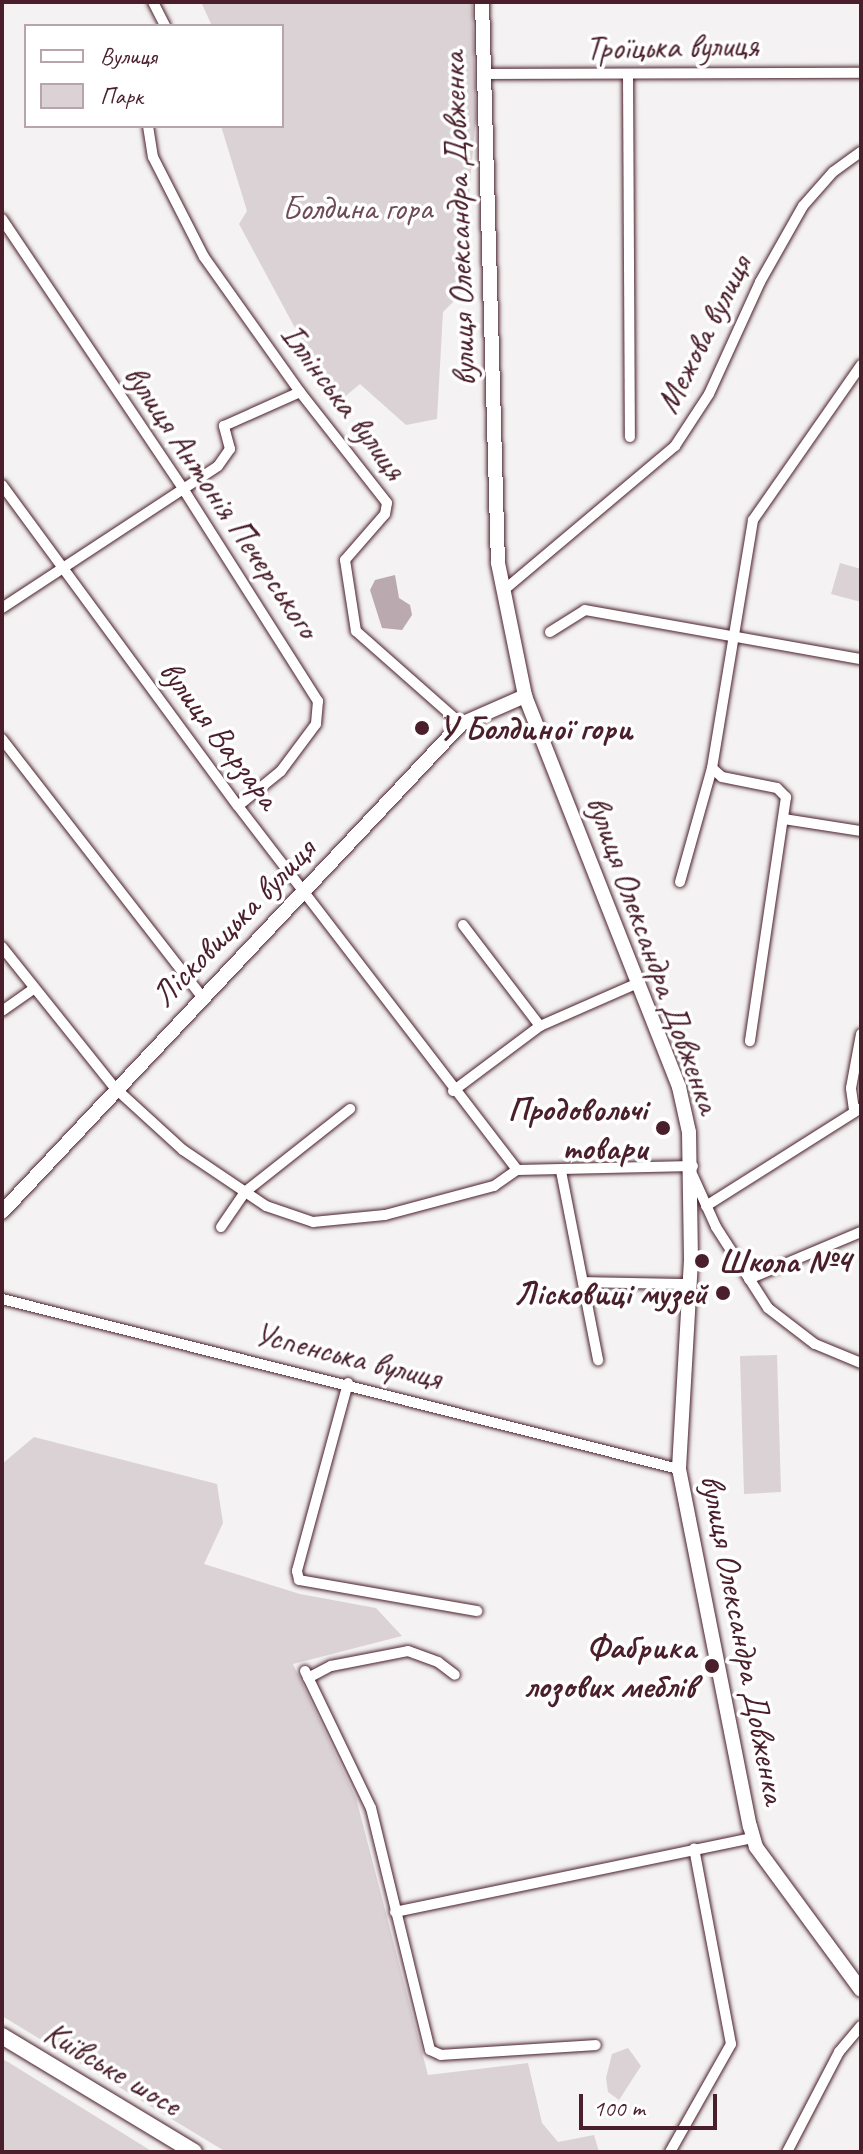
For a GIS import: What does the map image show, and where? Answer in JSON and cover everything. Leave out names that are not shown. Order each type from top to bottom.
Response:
[{"type":"main road","name":"вулиця Олександра Довженка","points":[[482,2],[498,563],[525,696],[679,1087],[693,1171],[679,1469],[753,1838],[861,1990]]},
{"type":"main road","name":"Лісковицька вулиця","points":[[2,1212],[115,1088],[461,724],[525,696]]},
{"type":"main road","name":"Київське шосе","points":[[2,2036],[194,2152]]},
{"type":"street","points":[[153,2],[164,24]]},
{"type":"street","name":"Троїцька вулиця","points":[[484,74],[861,73]]},
{"type":"street","points":[[628,74],[630,437]]},
{"type":"street","name":"Іллінська вулиця","points":[[148,128],[153,157],[204,257],[300,392],[387,503],[385,514],[345,560],[356,631],[461,724]]},
{"type":"street","name":"Межова вулиця","points":[[504,590],[675,446],[709,394],[760,282],[803,206],[833,172],[861,152]]},
{"type":"street","name":"вулиця Антонія Печерського","points":[[2,219],[182,487],[318,701],[316,724],[281,771],[238,806]]},
{"type":"street","points":[[680,882],[712,768],[731,638],[753,520],[860,369]]},
{"type":"street","points":[[2,608],[218,466],[230,449],[224,426],[300,392]]},
{"type":"street","name":"вулиця Варзара","points":[[2,485],[238,806],[453,1091],[517,1170]]},
{"type":"street","points":[[550,632],[585,610],[861,659]]},
{"type":"street","points":[[2,739],[203,998]]},
{"type":"street","points":[[712,768],[722,777],[777,788],[786,797],[750,1041]]},
{"type":"street","points":[[784,819],[861,831]]},
{"type":"street","points":[[463,925],[540,1026]]},
{"type":"street","points":[[2,947],[115,1088],[183,1150],[245,1192],[313,1222],[338,1222],[385,1215],[494,1186],[517,1170],[693,1171],[706,1206],[768,1308],[795,1332],[861,1363]]},
{"type":"street","points":[[453,1091],[540,1026],[638,983]]},
{"type":"street","points":[[2,1011],[33,989]]},
{"type":"street","points":[[706,1206],[857,1109],[851,1088],[861,1034]]},
{"type":"street","points":[[221,1227],[245,1192],[350,1109]]},
{"type":"street","points":[[561,1171],[598,1360]]},
{"type":"street","points":[[749,1279],[861,1232]]},
{"type":"street","points":[[583,1282],[690,1284]]},
{"type":"street","name":"Успенська вулиця","points":[[2,1299],[348,1383],[679,1469]]},
{"type":"street","points":[[348,1383],[297,1571],[299,1580],[477,1611]]},
{"type":"street","points":[[455,1675],[438,1662],[408,1651],[331,1666],[306,1675],[360,1776],[386,1857],[395,1912],[430,2050],[441,2055],[596,2045]]},
{"type":"street","points":[[395,1912],[753,1838]]},
{"type":"street","points":[[670,2152],[731,2044],[694,1848]]},
{"type":"street","points":[[787,2152],[839,2052],[861,2026]]},
{"type":"green space","name":"Болдина гора","points":[[201,2],[472,2],[476,116],[460,295],[443,312],[437,419],[406,425],[360,384],[336,404],[239,224],[247,211],[222,128],[284,128],[284,24],[211,24]]},
{"type":"green space","points":[[840,563],[861,569],[861,602],[831,594]]},
{"type":"green space","points":[[777,1355],[781,1492],[744,1494],[740,1356]]},
{"type":"green space","points":[[34,1437],[217,1484],[223,1523],[204,1564],[300,1594],[376,1608],[402,1636],[293,1664],[356,1798],[428,2075],[528,2063],[542,2123],[558,2142],[594,2135],[599,2152],[226,2152],[2,2016],[2,1464]]},
{"type":"green space","points":[[628,2048],[641,2066],[619,2100],[608,2092],[606,2078],[612,2054]]},
{"type":"green space","points":[[2,2059],[8,2062],[153,2152],[2,2152]]},
{"type":"shaded area","points":[[395,575],[399,598],[410,605],[412,615],[402,630],[382,628],[370,590],[375,580]]},
{"type":"place","name":"У Болдиної гори","points":[[422,728]]},
{"type":"place","name":"Продовольчі товари","points":[[663,1128]]},
{"type":"place","name":"Школа №4","points":[[702,1261]]},
{"type":"place","name":"Лісковиці музей","points":[[723,1293]]},
{"type":"place","name":"Фабрика лозових меблів","points":[[712,1666]]}]
